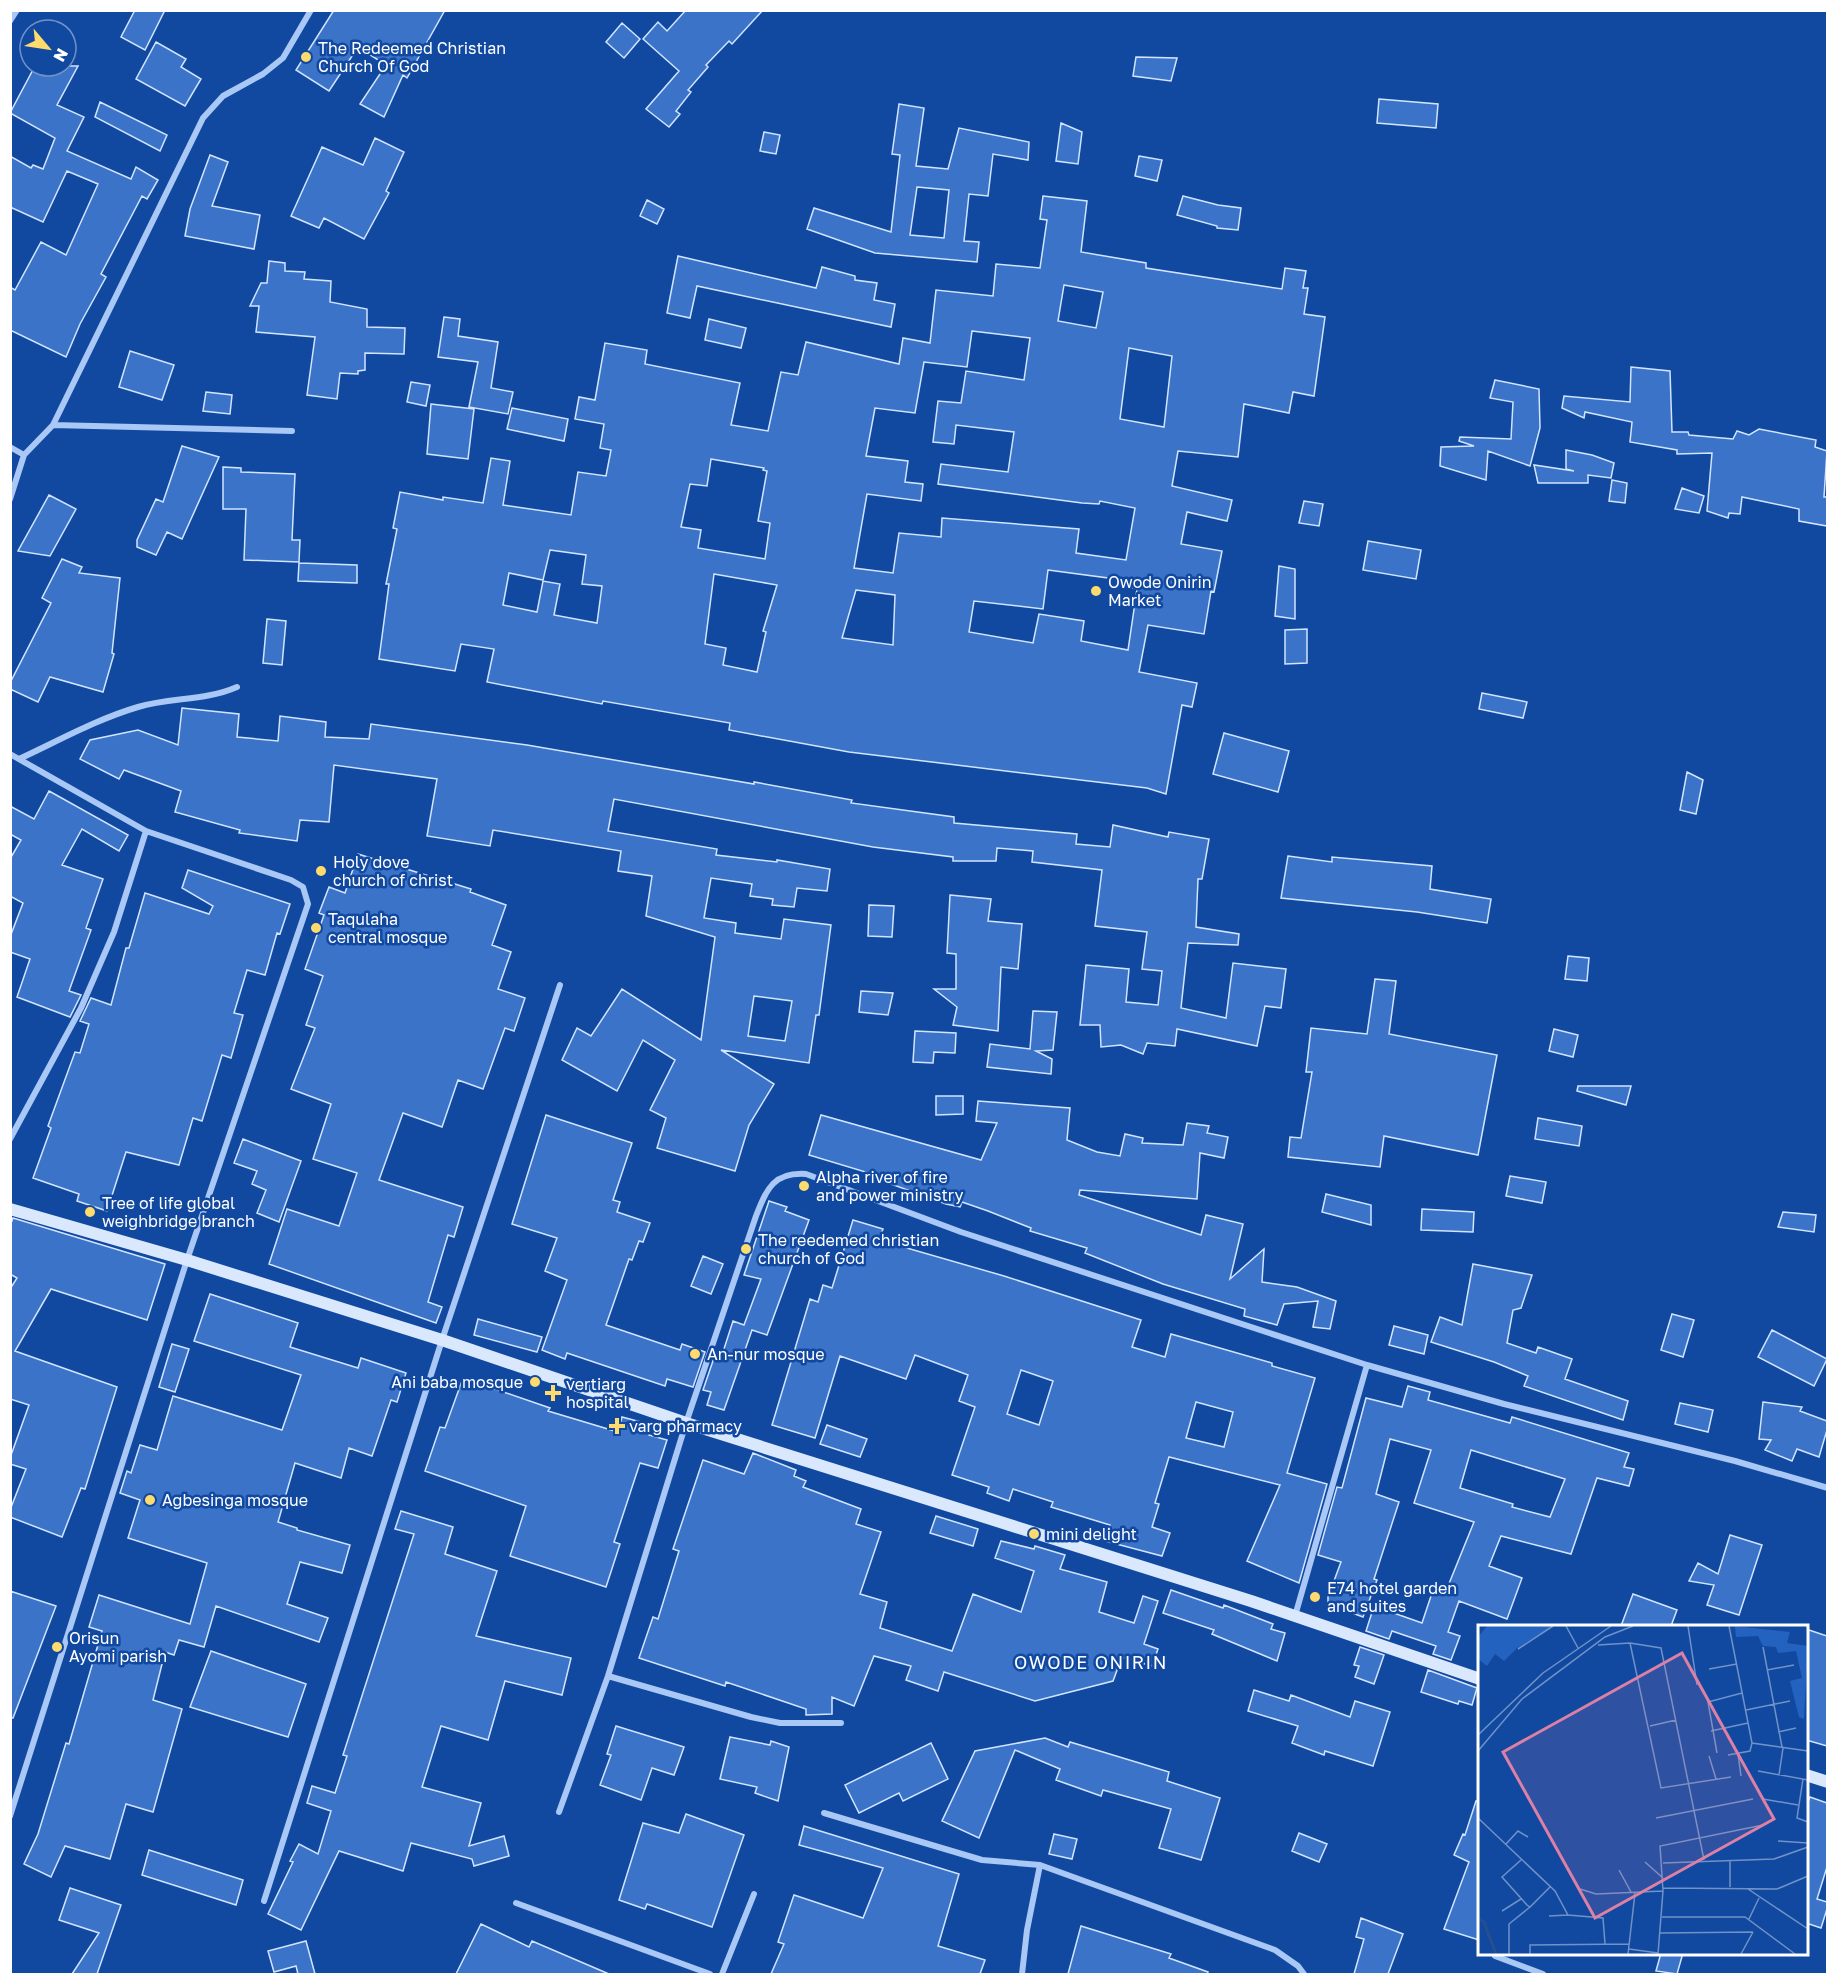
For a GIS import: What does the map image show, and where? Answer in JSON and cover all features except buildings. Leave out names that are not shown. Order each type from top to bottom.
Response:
[{"type":"street","points":[[10,21],[17,10]]},
{"type":"street","points":[[10,500],[24,455],[53,425],[203,118],[223,96],[263,74],[283,58],[311,10]]},
{"type":"street","points":[[53,425],[292,430]]},
{"type":"street","points":[[10,447],[24,455]]},
{"type":"street","points":[[19,759],[137,707],[167,700],[216,696],[237,687]]},
{"type":"street","points":[[10,754],[146,831],[291,880],[303,887],[308,903],[188,1260],[10,1816]]},
{"type":"street","points":[[10,1139],[81,1008],[114,932],[146,831]]},
{"type":"street","points":[[264,1901],[442,1340],[560,985]]},
{"type":"street","points":[[559,1812],[609,1676],[686,1423],[762,1201],[780,1177],[790,1173],[806,1173],[961,1232],[1367,1365],[1504,1404],[1735,1461],[1827,1488]]},
{"type":"street","points":[[10,1209],[188,1260],[442,1340],[686,1423],[1295,1616],[1478,1679]]},
{"type":"street","points":[[1295,1616],[1367,1365]]},
{"type":"street","points":[[609,1676],[750,1717],[780,1723],[841,1723]]},
{"type":"street","points":[[1808,1776],[1827,1782]]},
{"type":"street","points":[[824,1812],[982,1860],[1040,1865],[1275,1950],[1298,1966],[1304,1974]]},
{"type":"street","points":[[1022,1974],[1027,1930],[1040,1865]]},
{"type":"street","points":[[722,1974],[754,1894]]},
{"type":"street","points":[[516,1903],[710,1974]]},
{"type":"street","points":[[1495,1956],[1543,1974]]},
{"type":"place","name":"The Redeemed Christian Church Of God","points":[[306,57]]},
{"type":"place","name":"Owode Onirin Market","points":[[1096,591]]},
{"type":"place","name":"Holy dove church of christ","points":[[321,871]]},
{"type":"place","name":"Taqulaha central mosque","points":[[316,928]]},
{"type":"place","name":"Alpha river of fire and power ministry","points":[[804,1186]]},
{"type":"place","name":"Tree of life global weighbridge branch","points":[[90,1212]]},
{"type":"place","name":"The reedemed christian church of God","points":[[746,1249]]},
{"type":"place","name":"An-nur mosque","points":[[695,1354]]},
{"type":"place","name":"Ani baba mosque","points":[[535,1382]]},
{"type":"place","name":"vertiarg hospital","points":[[553,1393]]},
{"type":"place","name":"varg pharmacy","points":[[617,1426]]},
{"type":"place","name":"Agbesinga mosque","points":[[150,1500]]},
{"type":"place","name":"mini delight","points":[[1034,1534]]},
{"type":"place","name":"E74 hotel garden and suites","points":[[1315,1597]]},
{"type":"place","name":"Orisun Ayomi parish","points":[[57,1647]]},
{"type":"district","name":"OWODE ONIRIN","points":[[1091,1663]]}]
